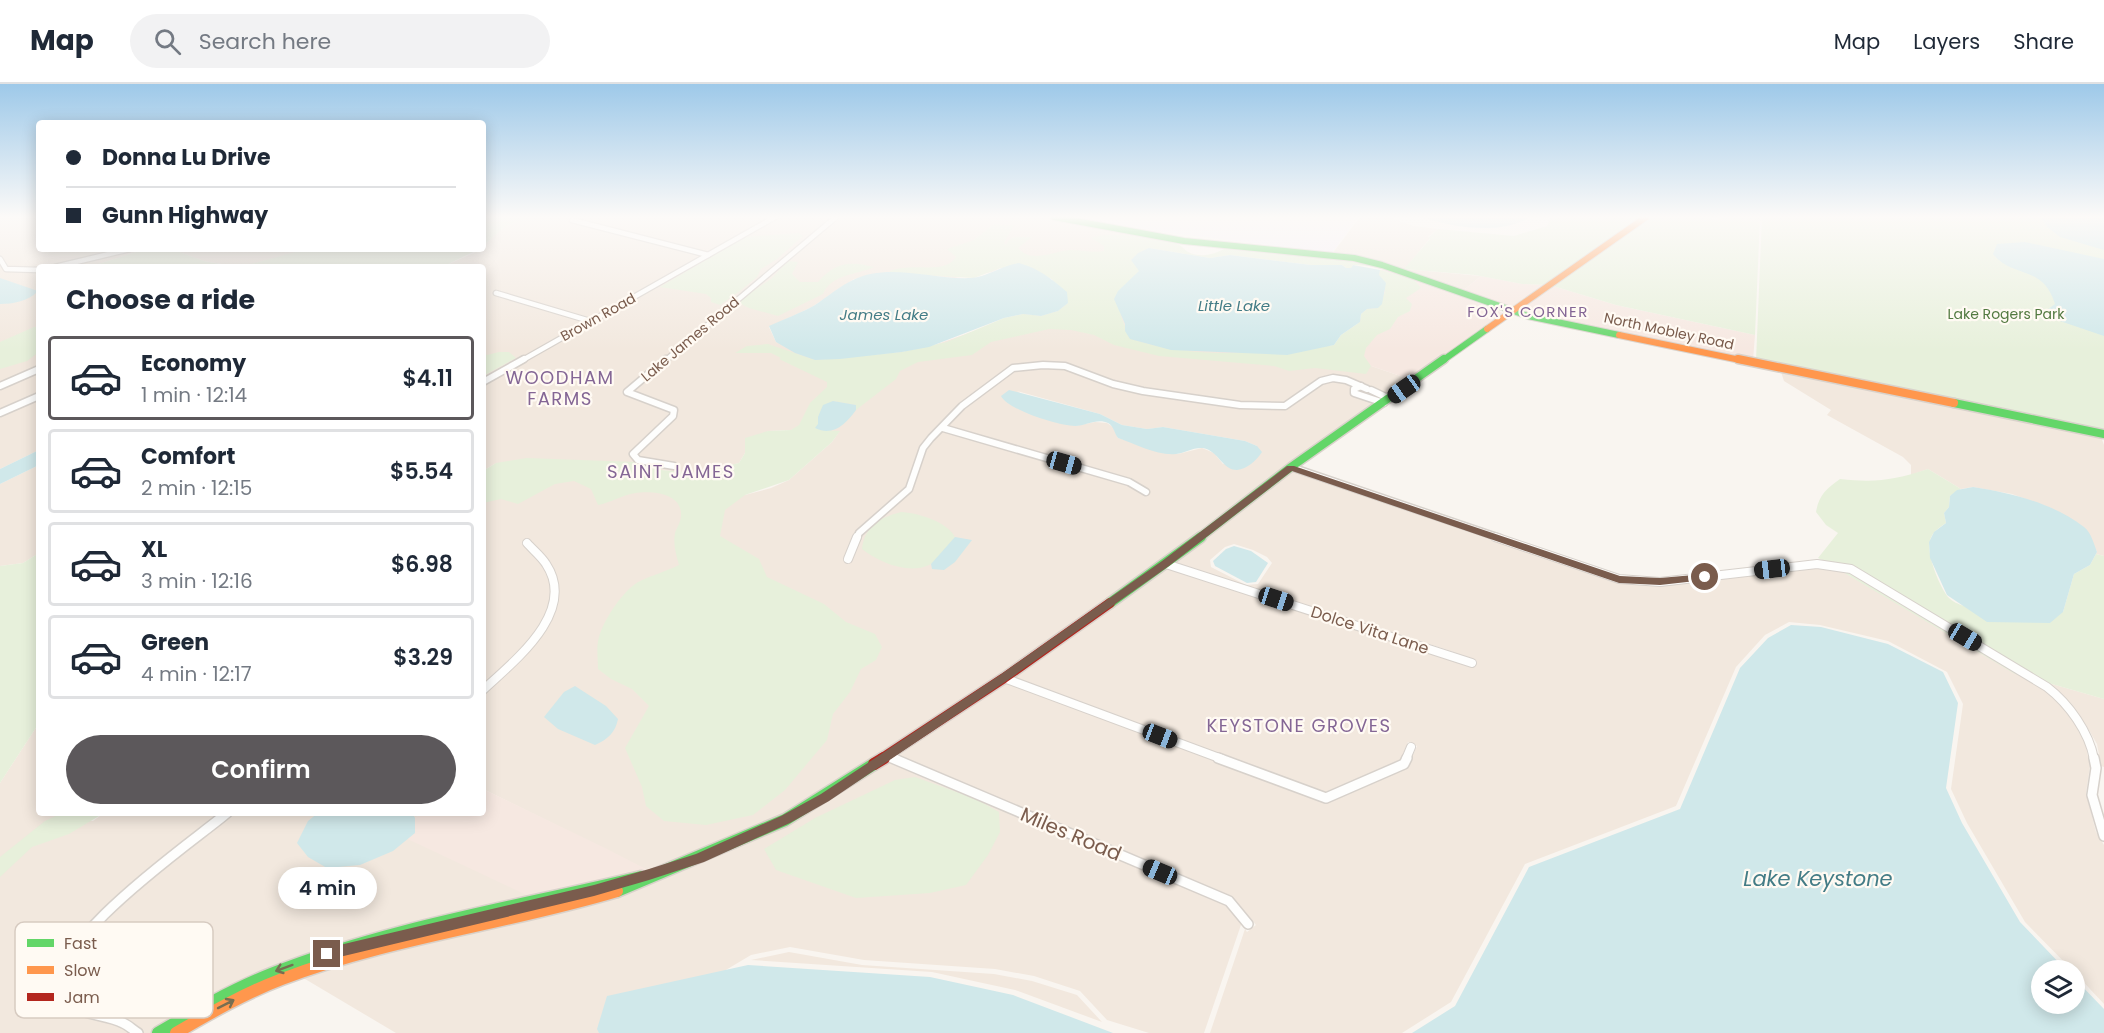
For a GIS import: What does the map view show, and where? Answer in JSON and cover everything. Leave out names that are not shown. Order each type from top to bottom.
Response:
[{"type":"main road","name":"North Mobley Road","points":[[1367,261],[1513,312],[2104,434]]},
{"type":"main road","points":[[213,1012],[297,973],[363,954],[572,905],[635,885],[785,820],[825,797],[1004,678],[1166,564],[1291,467],[1584,261]]},
{"type":"main road","points":[[213,1001],[235,988],[300,962],[386,938],[594,891],[686,864]]},
{"type":"main road","points":[[158,1033],[184,1018]]},
{"type":"main road","points":[[176,1033],[202,1018]]},
{"type":"street","points":[[1,261],[6,269],[36,270]]},
{"type":"street","name":"Brown Road","points":[[486,380],[697,261]]},
{"type":"street","name":"Lake James Road","points":[[674,466],[638,460],[633,454],[673,416],[674,410],[627,392],[783,261]]},
{"type":"street","points":[[496,293],[590,321]]},
{"type":"street","points":[[848,559],[859,532],[909,489],[923,448],[962,406],[1014,368],[1043,365],[1065,366],[1113,384],[1143,391],[1240,405],[1285,406],[1322,381],[1333,378],[1366,388],[1387,401]]},
{"type":"street","points":[[0,386],[36,370]]},
{"type":"street","points":[[1366,388],[1354,389],[1354,393],[1387,401]]},
{"type":"street","points":[[0,413],[36,397]]},
{"type":"street","points":[[943,428],[1129,482],[1146,492]]},
{"type":"street","points":[[1291,467],[1619,579],[1660,582],[1817,564],[1851,569],[2047,687],[2061,698],[2091,743],[2100,769],[2092,795],[2104,836]]},
{"type":"street","points":[[486,687],[537,638],[548,623],[554,609],[556,589],[552,572],[543,557],[527,543]]},
{"type":"street","name":"Dolce Vita Lane","points":[[1166,564],[1472,663]]},
{"type":"street","points":[[1004,678],[1326,798],[1404,764],[1411,747]]},
{"type":"street","name":"Miles Road","points":[[886,755],[1229,902],[1248,924]]},
{"type":"street","points":[[94,922],[101,914],[223,816]]},
{"type":"street","points":[[107,1018],[122,1022],[138,1033]]},
{"type":"shaded area","points":[[0,261],[107,261],[98,264],[36,264],[36,451],[0,469]]},
{"type":"shaded area","points":[[206,261],[262,261],[252,264]]},
{"type":"shaded area","points":[[455,261],[1173,261],[1345,357],[1412,380],[887,759],[1226,905],[1242,922],[1204,1033],[1149,1033],[1107,1020],[1080,991],[1034,976],[995,969],[864,960],[790,947],[751,955],[620,1033],[396,1033],[300,976],[263,990],[213,1018],[213,922],[15,922],[15,1018],[213,1018],[186,1033],[0,1033],[0,783],[36,728],[36,816],[63,816],[93,821],[100,816],[418,816],[398,833],[645,869],[486,790],[486,488],[496,463],[486,469],[486,264],[449,264]],"holes":[[[1000,268],[1041,274],[1052,279],[1068,303],[1058,311],[1041,316],[1023,314],[929,347],[840,359],[776,342],[769,327],[812,307],[854,279],[907,273],[954,278],[992,272]],[[1017,391],[1100,414],[1122,425],[1147,429],[1163,427],[1245,441],[1257,446],[1223,464],[1214,453],[1202,448],[1178,454],[1167,453],[1118,438],[1113,427],[1107,423],[1095,422],[1075,426]],[[768,431],[839,432],[832,442],[789,480],[771,488],[745,495],[660,470],[696,473],[739,463],[745,453]]]},
{"type":"shaded area","points":[[1369,261],[1411,261],[1405,269],[1481,276],[1461,292],[1383,264]]},
{"type":"shaded area","points":[[1392,269],[1503,313],[1412,380],[1345,357],[1380,270]]},
{"type":"shaded area","points":[[1481,276],[1522,284],[1546,285],[1512,310],[1461,292]]},
{"type":"shaded area","points":[[1553,286],[1616,305],[1755,335],[1753,360],[1517,311]]},
{"type":"shaded area","points":[[1780,369],[2101,437],[2104,445],[2104,556],[2096,554],[2097,551],[2051,508],[2012,494],[1973,487],[1961,489],[1928,469],[1911,475],[1911,465],[1903,457],[1827,415],[1831,410],[1784,381]]},
{"type":"shaded area","points":[[36,466],[36,555],[23,563],[0,566],[0,484]]},
{"type":"shaded area","points":[[1292,470],[1618,583],[1662,585],[1819,567],[1836,568],[2044,688],[2056,699],[2076,725],[2085,741],[2090,766],[2086,793],[2096,832],[2104,845],[2104,1004],[2085,984],[2085,960],[2062,960],[2025,922],[1967,823],[1951,789],[1963,704],[1947,672],[1888,641],[1820,625],[1789,622],[1765,635],[1736,667],[1676,806],[1525,864],[1451,1002],[1402,1033],[1210,1033],[1245,929],[1247,932],[1256,925],[1234,899],[897,755],[1004,682],[1324,802],[1407,768],[1417,746],[1408,742],[1400,761],[1325,793],[1012,677],[1167,567],[1475,667],[1477,661],[1172,563]],"holes":[[[1234,544],[1267,557],[1272,563],[1258,584],[1246,585],[1211,567],[1210,560],[1225,547]]]},
{"type":"shaded area","points":[[2045,682],[2104,699],[2104,767],[2101,766],[2097,744],[2086,725],[2065,698]]},
{"type":"shaded area","points":[[486,790],[646,869],[533,898],[397,834],[418,816],[486,816]]},
{"type":"shaded area","points":[[789,952],[862,965],[994,974],[1032,981],[1077,995],[1102,1022],[1015,990],[932,972],[751,960]]},
{"type":"green space","points":[[107,261],[205,261],[220,264],[98,264]]},
{"type":"green space","points":[[261,261],[454,261],[448,264],[251,264]]},
{"type":"green space","points":[[704,261],[773,261],[761,269],[757,277],[720,305],[711,302],[711,298],[706,294],[660,287]]},
{"type":"green space","points":[[788,261],[798,262],[792,274],[800,282],[818,282],[831,270],[843,265],[857,264],[874,267],[832,282],[823,294],[778,316],[749,308],[737,302],[771,279]]},
{"type":"green space","points":[[1132,261],[1140,271],[1130,284],[1120,306],[1131,339],[1156,346],[1206,352],[1257,352],[1334,345],[1341,335],[1360,322],[1361,314],[1367,309],[1378,308],[1385,292],[1379,275],[1380,270],[1413,279],[1421,288],[1406,298],[1412,304],[1410,311],[1398,317],[1390,329],[1377,335],[1366,348],[1364,356],[1371,366],[1366,374],[1315,368],[1289,371],[1274,366],[1159,356],[1114,345],[1094,335],[1071,330],[1049,329],[991,342],[972,355],[918,362],[900,371],[896,379],[856,410],[856,405],[833,401],[818,417],[819,430],[840,431],[832,442],[789,480],[745,495],[725,510],[720,536],[759,559],[767,577],[824,604],[846,622],[875,634],[882,647],[876,660],[861,669],[850,692],[833,714],[827,740],[785,790],[753,815],[706,825],[664,821],[646,806],[642,787],[625,748],[649,706],[632,689],[611,679],[598,669],[597,649],[605,622],[615,605],[628,591],[640,581],[679,565],[674,542],[681,518],[680,507],[668,496],[650,492],[624,496],[598,505],[591,489],[574,481],[555,484],[518,504],[501,499],[486,502],[486,469],[496,463],[527,458],[635,462],[661,470],[696,473],[739,463],[745,453],[745,438],[768,431],[791,430],[799,425],[810,403],[827,387],[827,382],[771,353],[735,353],[747,346],[768,344],[815,360],[902,352],[947,342],[1004,318],[1023,314],[1041,316],[1058,311],[1068,303],[1052,279],[1041,274],[1000,268],[974,278],[890,273],[899,268],[936,267],[951,263]]},
{"type":"green space","points":[[1281,261],[1349,261],[1372,266],[1353,265],[1351,268],[1346,268],[1342,265],[1311,265]]},
{"type":"green space","points":[[1411,261],[1580,261],[1546,285],[1522,284],[1475,275],[1404,269]]},
{"type":"green space","points":[[1588,261],[1758,261],[1755,335],[1616,305],[1553,286]]},
{"type":"green space","name":"Lake Rogers Park","points":[[1760,261],[2104,261],[2104,432],[1756,361]]},
{"type":"green space","points":[[36,327],[36,354],[27,361],[0,369],[0,342]]},
{"type":"green space","points":[[509,352],[516,358],[486,374],[487,355]]},
{"type":"green space","points":[[1928,469],[1961,489],[1950,496],[1949,507],[1944,513],[1946,523],[1933,534],[1929,546],[1934,569],[1941,585],[1948,597],[1956,603],[1964,606],[2063,612],[2074,574],[2090,565],[2096,554],[2104,556],[2104,699],[2045,682],[1865,573],[1818,558],[1838,533],[1826,525],[1816,512],[1821,497],[1831,486],[1840,479],[1885,480]]},
{"type":"green space","points":[[901,512],[938,522],[951,531],[955,537],[933,563],[921,568],[903,568],[885,562],[862,549],[866,534],[874,524]]},
{"type":"green space","points":[[36,555],[36,728],[0,783],[0,566],[23,563]]},
{"type":"green space","points":[[1836,568],[1850,571],[2025,676],[2015,674]]},
{"type":"green space","points":[[915,777],[976,799],[999,812],[1000,832],[988,855],[966,885],[930,893],[856,898],[776,870],[764,849],[815,818],[895,780]]},
{"type":"green space","points":[[56,816],[99,816],[69,834],[32,847],[0,877],[0,857],[45,821]]},
{"type":"water","name":"Little Lake","points":[[1132,261],[1281,261],[1311,265],[1342,265],[1346,268],[1351,268],[1353,265],[1380,270],[1379,275],[1386,283],[1382,304],[1378,308],[1367,309],[1361,314],[1360,322],[1341,335],[1334,345],[1287,355],[1171,350],[1130,339],[1125,331],[1125,324],[1114,299],[1118,291],[1139,271]]},
{"type":"water","points":[[2104,261],[2104,336],[2054,319],[2047,310],[2055,304],[2050,291],[2043,283],[2001,262]]},
{"type":"water","name":"James Lake","points":[[1019,263],[1050,278],[1067,292],[1068,303],[1058,311],[1041,316],[1023,314],[1004,318],[929,347],[840,359],[815,360],[795,353],[776,342],[769,326],[810,308],[848,282],[867,275],[896,272],[971,278]]},
{"type":"water","points":[[0,278],[36,290],[30,297],[20,301],[0,304]]},
{"type":"water","points":[[1009,390],[1100,414],[1122,425],[1147,429],[1163,427],[1245,441],[1257,446],[1262,452],[1251,464],[1237,470],[1228,467],[1213,453],[1203,448],[1176,454],[1154,451],[1118,438],[1108,423],[1096,422],[1075,426],[1023,412],[1013,407],[1001,396]]},
{"type":"water","points":[[833,401],[856,405],[856,410],[838,428],[828,431],[815,428],[823,405]]},
{"type":"water","points":[[36,451],[36,466],[0,484],[0,469]]},
{"type":"water","points":[[1973,487],[2002,492],[2045,505],[2084,527],[2090,535],[2097,552],[2090,565],[2074,574],[2063,612],[2050,623],[1987,622],[1947,595],[1930,558],[1929,542],[1934,532],[1946,523],[1944,513],[1949,507],[1950,496],[1957,490]]},
{"type":"water","points":[[955,537],[972,540],[955,562],[944,570],[932,569],[931,564]]},
{"type":"water","points":[[1234,546],[1251,551],[1268,563],[1256,582],[1247,583],[1215,566],[1213,561],[1226,549]]},
{"type":"water","name":"Lake Keystone","points":[[1791,625],[1821,627],[1888,644],[1943,672],[1958,703],[1946,788],[1962,823],[2020,922],[2056,960],[2031,960],[2031,1014],[2085,1014],[2085,989],[2104,1009],[2104,1033],[1412,1033],[1455,1006],[1529,867],[1680,809],[1740,668],[1768,638]]},
{"type":"water","points":[[575,686],[606,706],[618,719],[610,735],[595,745],[558,729],[544,717],[564,692]]},
{"type":"water","points":[[314,816],[414,816],[415,833],[393,851],[360,865],[327,868],[308,857],[297,843],[308,821]]},
{"type":"water","points":[[748,965],[930,977],[1013,995],[1113,1033],[599,1033],[597,1029],[607,996]]},
{"type":"traffic: fast","points":[[1367,261],[1528,316],[1619,335]]},
{"type":"traffic: fast","points":[[1110,603],[1166,564],[1291,467],[1487,329]]},
{"type":"traffic: fast","points":[[1954,403],[2104,434]]},
{"type":"traffic: fast","points":[[617,891],[785,820],[874,764]]},
{"type":"traffic: fast","points":[[213,1002],[271,974],[361,944],[407,931],[641,877]]},
{"type":"traffic: fast","points":[[158,1033],[184,1018]]},
{"type":"traffic: slow","points":[[1487,329],[1583,261]]},
{"type":"traffic: slow","points":[[1619,335],[1954,403]]},
{"type":"traffic: slow","points":[[213,1012],[251,992],[338,961],[578,903],[617,891]]},
{"type":"traffic: slow","points":[[176,1033],[203,1018]]},
{"type":"traffic: jam","points":[[874,764],[1004,678],[1110,603]]},
{"type":"district","name":"FOX'S CORNER","points":[[1528,311]]},
{"type":"district","name":"WOODHAM FARMS","points":[[560,387]]},
{"type":"district","name":"SAINT JAMES","points":[[671,471]]},
{"type":"district","name":"KEYSTONE GROVES","points":[[1299,725]]},
{"type":"route","points":[[327,954],[386,938],[594,891],[649,875],[686,864],[785,820],[825,797],[1004,678],[1166,564],[1291,467],[1619,579],[1660,582],[1705,577]]}]
